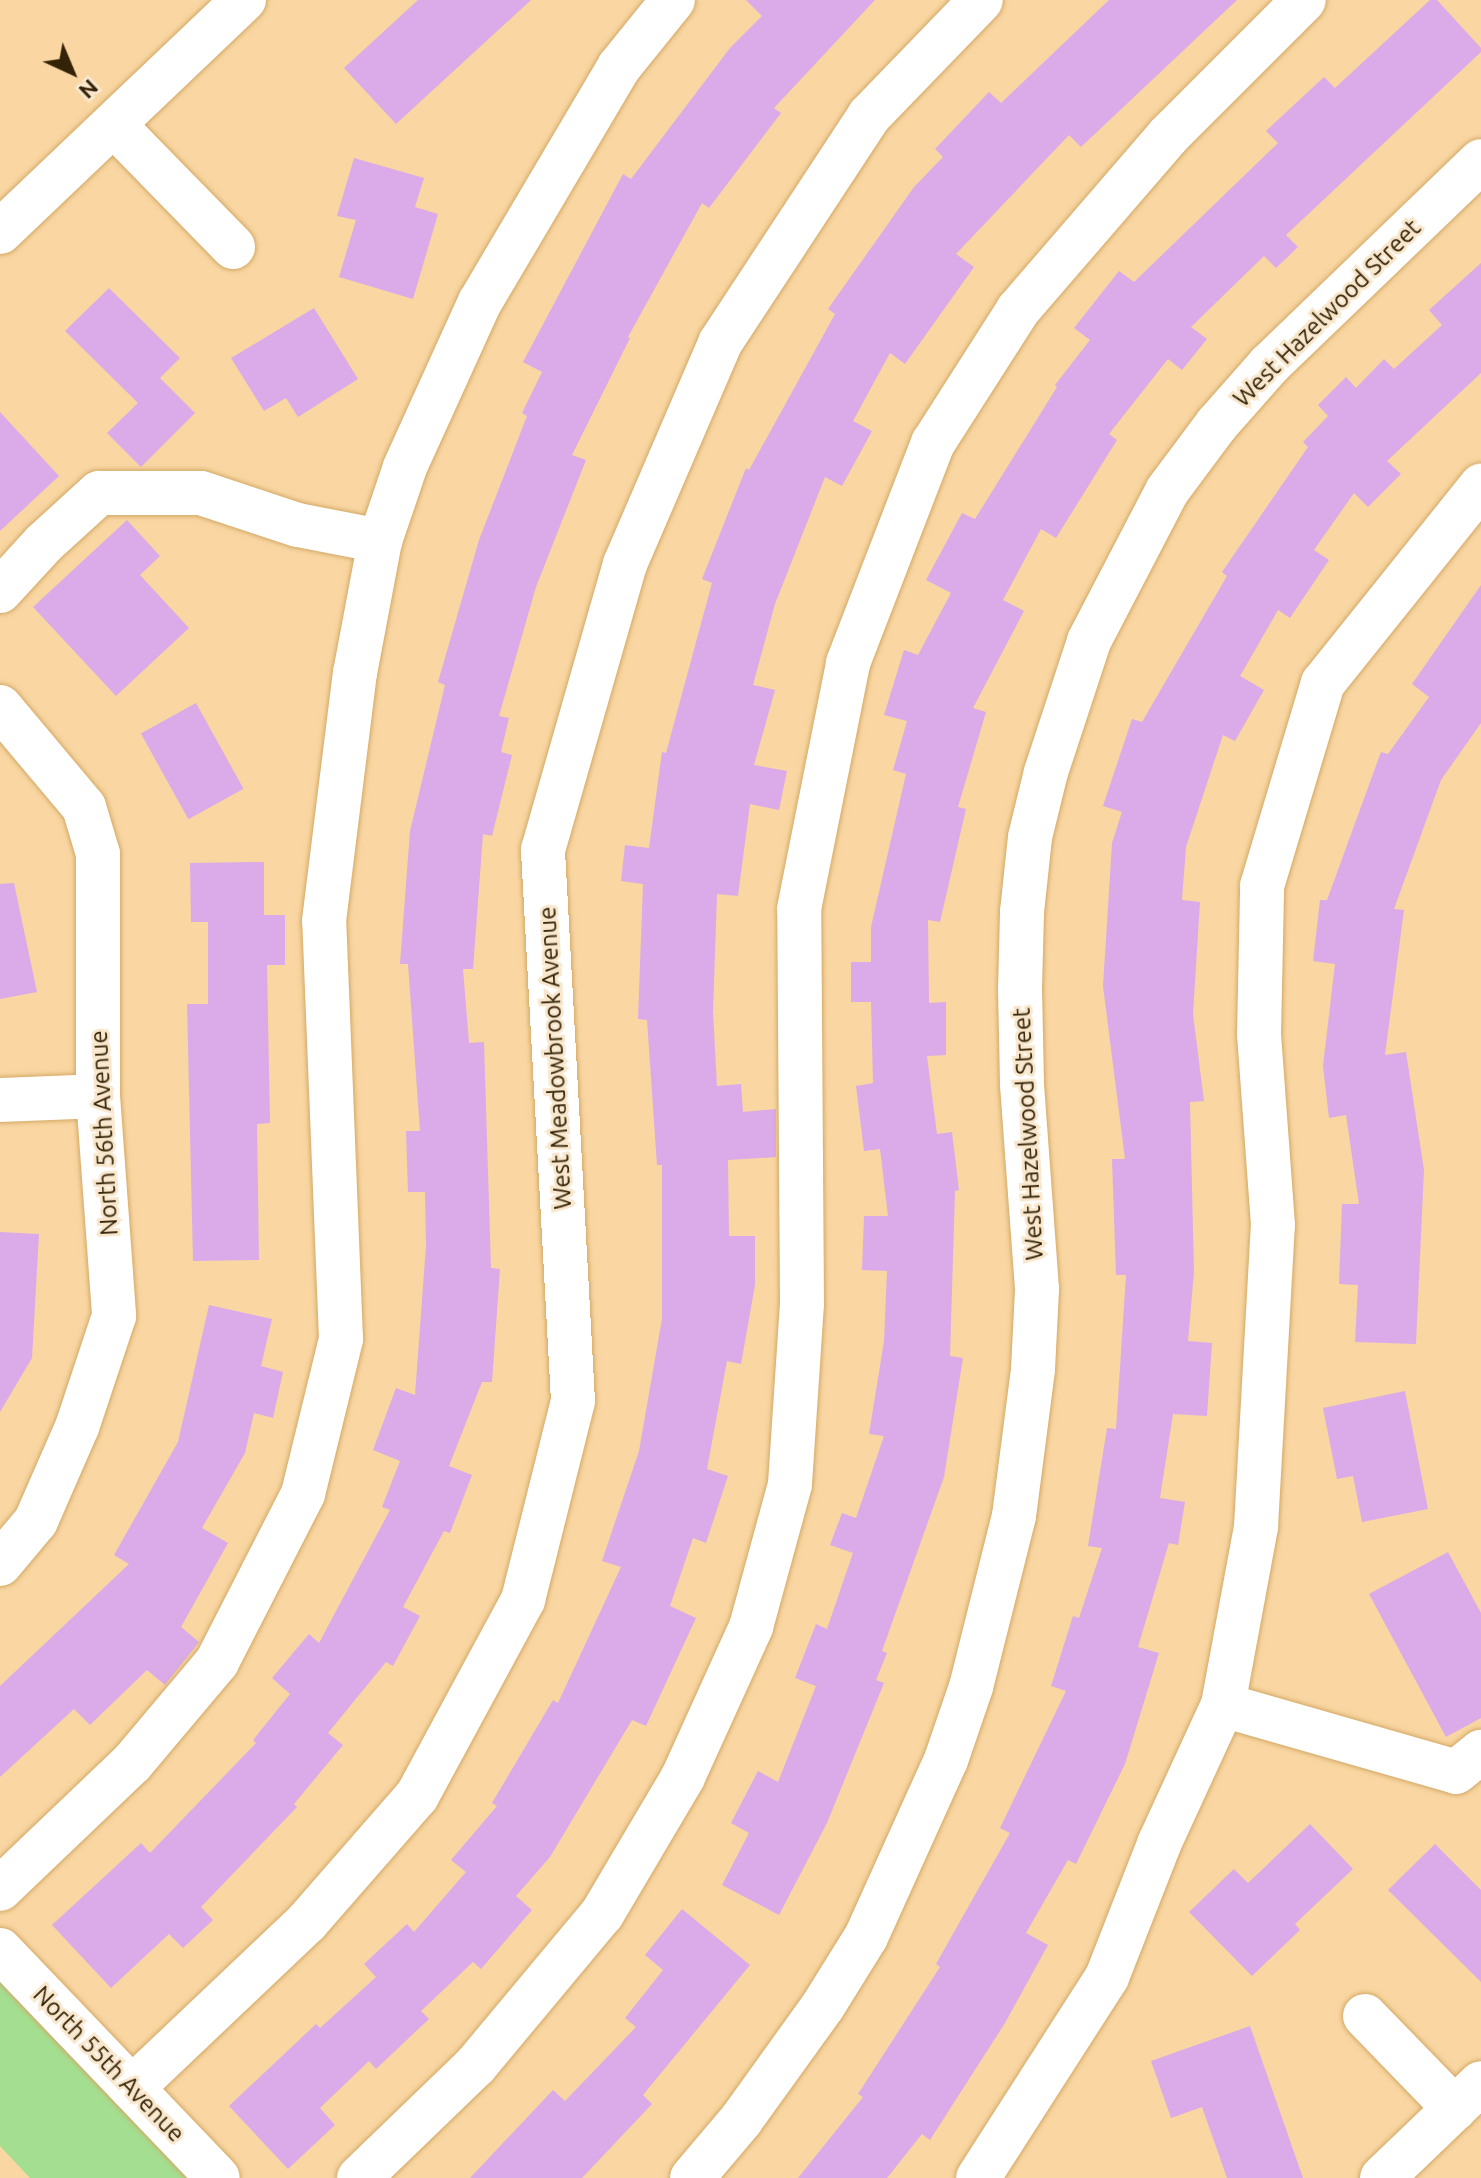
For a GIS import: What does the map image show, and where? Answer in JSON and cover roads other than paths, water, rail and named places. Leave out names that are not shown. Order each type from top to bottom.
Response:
[{"type":"street","points":[[0,232],[115,126],[244,0]]},
{"type":"street","points":[[0,1889],[132,1763],[217,1662],[303,1494],[341,1339],[324,921],[355,673],[380,541],[405,467],[480,302],[619,67],[673,0]]},
{"type":"street","name":"West Meadowbrook Avenue","points":[[132,2088],[307,1922],[417,1796],[523,1600],[573,1401],[560,1116],[543,850],[547,835],[625,564],[720,343],[869,116],[981,0]]},
{"type":"street","points":[[359,2178],[476,2065],[602,1914],[683,1777],[751,1627],[790,1484],[800,1334],[803,1099],[799,909],[848,663],[933,443],[1018,310],[1168,136],[1304,0]]},
{"type":"street","points":[[115,126],[233,247]]},
{"type":"street","name":"West Hazelwood Street","points":[[692,2178],[741,2120],[823,2006],[866,1937],[946,1760],[971,1687],[1014,1516],[1033,1369],[1037,1289],[1033,1199],[1022,1084],[1020,989],[1022,912],[1030,837],[1046,772],[1089,641],[1167,491],[1217,424],[1269,365],[1481,161]]},
{"type":"street","points":[[978,2178],[1107,1977],[1159,1844],[1223,1705],[1256,1527],[1273,1225],[1259,1035],[1262,886],[1323,683],[1481,486]]},
{"type":"street","points":[[0,591],[43,544],[99,493],[201,493],[298,525],[380,541]]},
{"type":"street","name":"North 56th Avenue","points":[[0,707],[84,807],[98,854],[98,1096],[114,1316],[77,1427],[36,1521],[0,1564]]},
{"type":"street","points":[[0,1100],[98,1096]]},
{"type":"street","points":[[1223,1705],[1456,1772],[1481,1752]]},
{"type":"street","name":"North 55th Avenue","points":[[0,1950],[218,2178]]},
{"type":"street","points":[[1365,2016],[1468,2096],[1382,2178]]}]
